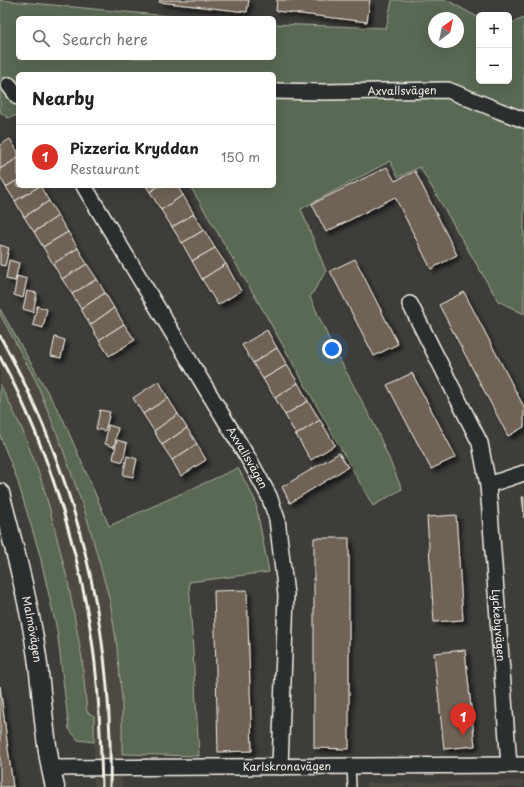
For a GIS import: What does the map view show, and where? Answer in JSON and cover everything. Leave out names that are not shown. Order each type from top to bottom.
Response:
[{"type":"street","points":[[16,84],[9,85],[16,94]]},
{"type":"street","name":"Axvallsvägen","points":[[276,91],[324,92],[448,90],[524,120]]},
{"type":"street","name":"Axvallsvägen","points":[[85,188],[251,463],[268,496],[277,519],[286,595],[280,767]]},
{"type":"street","name":"Lyckebyvägen","points":[[410,304],[480,443],[488,485],[517,765]]},
{"type":"street","points":[[488,485],[524,473]]},
{"type":"street","name":"Malmövägen","points":[[0,493],[28,601],[37,657],[50,768],[55,787]]},
{"type":"street","name":"Karlskronavägen","points":[[50,768],[517,765]]},
{"type":"street","name":"Malmövägen","points":[[43,787],[50,768]]},
{"type":"lane","points":[[351,766],[352,787]]},
{"type":"shaded area","points":[[0,314],[36,381],[61,444],[87,518],[110,601],[117,647],[122,699],[122,787],[94,787],[94,716],[87,712],[82,658],[68,582],[41,479],[22,429],[0,384]]},
{"type":"shaded area","points":[[524,781],[524,787],[366,787],[366,783]]},
{"type":"green space","points":[[0,0],[168,16],[16,16],[16,60],[276,60],[276,24],[386,28],[392,0],[447,0],[476,16],[476,84],[512,84],[512,23],[524,18],[524,314],[498,301],[420,167],[398,177],[390,161],[301,209],[326,271],[310,297],[330,341],[375,426],[402,489],[373,506],[263,310],[191,188],[276,188],[276,72],[16,72],[16,116],[8,118],[0,112]]},
{"type":"green space","points":[[0,309],[63,419],[109,526],[238,468],[255,500],[269,572],[189,582],[199,756],[122,754],[122,699],[117,647],[110,601],[87,518],[61,444],[36,381],[0,314]]},
{"type":"green space","points":[[0,384],[22,429],[41,479],[50,510],[68,582],[82,658],[87,712],[94,716],[94,742],[78,740],[69,729],[57,630],[39,552],[17,479],[0,436]]},
{"type":"building","points":[[160,0],[249,0],[247,12],[159,2]]},
{"type":"building","points":[[277,0],[370,0],[367,22],[276,11]]},
{"type":"building","points":[[10,139],[16,149],[16,159],[0,169],[0,145]]},
{"type":"building","points":[[16,159],[16,181],[6,187],[0,177],[0,169]]},
{"type":"building","points":[[387,167],[395,181],[415,171],[457,255],[431,269],[395,197],[326,232],[312,204]]},
{"type":"building","points":[[16,181],[16,188],[37,188],[15,201],[6,187]]},
{"type":"building","points":[[37,188],[41,188],[49,201],[24,217],[15,201]]},
{"type":"building","points":[[147,188],[156,188],[150,192]]},
{"type":"building","points":[[156,188],[178,188],[183,195],[161,210],[150,192]]},
{"type":"building","points":[[183,195],[194,214],[172,227],[161,210]]},
{"type":"building","points":[[49,201],[58,216],[34,232],[24,217]]},
{"type":"building","points":[[194,214],[204,230],[182,243],[172,227]]},
{"type":"building","points":[[58,216],[68,232],[43,247],[34,232]]},
{"type":"building","points":[[204,230],[215,248],[192,261],[182,243]]},
{"type":"building","points":[[68,232],[78,248],[53,264],[43,247]]},
{"type":"building","points":[[0,245],[9,248],[5,266],[0,265]]},
{"type":"building","points":[[78,248],[87,264],[62,279],[53,264]]},
{"type":"building","points":[[215,248],[226,264],[202,279],[192,261]]},
{"type":"building","points":[[355,259],[398,344],[374,356],[330,271]]},
{"type":"building","points":[[9,260],[19,263],[15,281],[6,279]]},
{"type":"building","points":[[87,264],[97,279],[72,294],[62,279]]},
{"type":"building","points":[[226,264],[241,291],[218,305],[202,279]]},
{"type":"building","points":[[17,276],[27,279],[23,298],[14,295]]},
{"type":"building","points":[[97,279],[105,293],[81,309],[72,294]]},
{"type":"building","points":[[27,291],[37,293],[33,312],[23,309]]},
{"type":"building","points":[[464,292],[524,407],[524,427],[508,436],[439,305]]},
{"type":"building","points":[[105,293],[114,308],[90,325],[81,309]]},
{"type":"building","points":[[37,306],[47,309],[43,328],[33,325]]},
{"type":"building","points":[[114,308],[124,324],[99,340],[90,325]]},
{"type":"building","points":[[124,324],[135,340],[109,356],[99,340]]},
{"type":"building","points":[[267,330],[277,348],[253,363],[242,345]]},
{"type":"building","points":[[55,337],[65,340],[61,358],[51,356]]},
{"type":"building","points":[[277,348],[287,365],[263,379],[253,363]]},
{"type":"building","points":[[287,365],[298,383],[275,398],[263,379]]},
{"type":"building","points":[[412,373],[456,457],[431,469],[387,385]]},
{"type":"building","points":[[159,381],[168,398],[143,414],[133,398]]},
{"type":"building","points":[[298,383],[308,401],[285,415],[275,398]]},
{"type":"building","points":[[168,398],[178,414],[154,431],[143,414]]},
{"type":"building","points":[[308,401],[320,420],[296,435],[285,415]]},
{"type":"building","points":[[100,410],[110,412],[105,431],[96,429]]},
{"type":"building","points":[[178,414],[187,428],[162,445],[154,431]]},
{"type":"building","points":[[320,420],[335,445],[311,460],[296,435]]},
{"type":"building","points":[[108,425],[118,428],[114,447],[105,444]]},
{"type":"building","points":[[187,428],[197,444],[172,460],[162,445]]},
{"type":"building","points":[[117,440],[127,443],[123,462],[113,459]]},
{"type":"building","points":[[197,444],[206,460],[181,476],[172,460]]},
{"type":"building","points":[[339,453],[348,467],[290,503],[282,487]]},
{"type":"building","points":[[127,456],[137,459],[133,477],[123,475]]},
{"type":"building","points":[[522,497],[524,497],[524,513]]},
{"type":"building","points":[[456,515],[463,620],[434,622],[427,517]]},
{"type":"building","points":[[314,538],[349,538],[349,749],[314,748]]},
{"type":"building","points":[[247,590],[252,751],[218,752],[214,591]]},
{"type":"building","points":[[465,650],[475,746],[444,749],[434,653]]},
{"type":"building","points":[[0,686],[13,787],[0,787]]},
{"type":"railway","points":[[0,336],[27,389],[50,443],[70,498],[85,554],[97,611],[105,669],[110,728],[110,787]]},
{"type":"railway","points":[[0,357],[18,394],[51,473],[76,558],[85,601],[97,684],[102,787]]},
{"type":"place","name":"Pizzeria Kryddan","points":[[463,736]]}]
